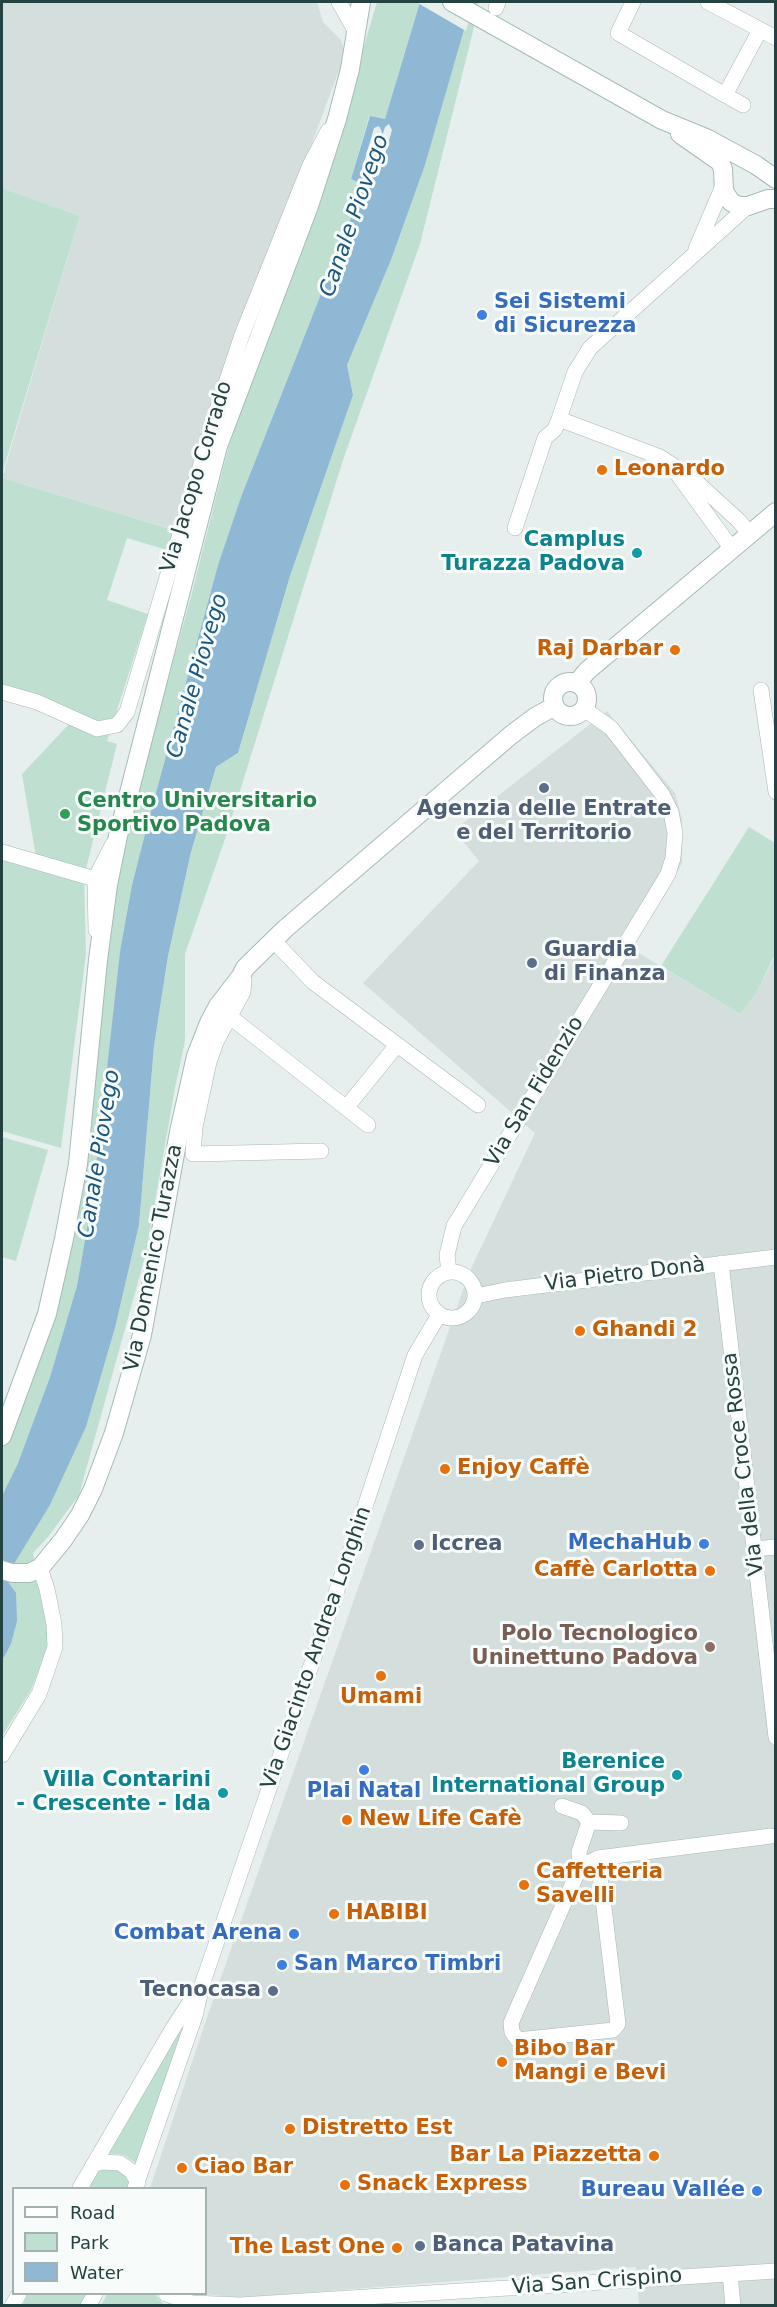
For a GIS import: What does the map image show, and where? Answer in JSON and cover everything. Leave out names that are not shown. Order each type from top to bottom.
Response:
[{"type":"main road","name":"Via Jacopo Corrado","points":[[2,1436],[47,1314],[64,1239],[78,1164],[98,960],[108,885],[118,836],[218,446],[309,206],[337,119],[361,2]]},
{"type":"main road","points":[[452,2],[494,10],[662,120],[700,150],[720,162],[723,169],[725,195],[731,202],[739,206],[776,199]]},
{"type":"main road","points":[[662,120],[706,138],[763,171],[767,188],[763,196],[752,204]]},
{"type":"main road","points":[[723,184],[728,169],[734,165],[763,171]]},
{"type":"main road","points":[[577,683],[587,671],[775,514]]},
{"type":"main road","points":[[567,682],[577,683],[585,692],[587,703],[579,714],[565,716],[555,706],[553,696],[558,687],[567,682]]},
{"type":"main road","name":"Via Domenico Turazza","points":[[40,1568],[80,1515],[93,1489],[114,1433],[142,1335],[179,1132],[196,1056],[208,1023],[242,976],[245,968],[273,940],[511,735],[535,717],[555,706]]},
{"type":"main road","points":[[7,1571],[28,1573],[40,1568]]},
{"type":"street","points":[[339,2],[356,32]]},
{"type":"street","points":[[633,2],[618,33],[743,105]]},
{"type":"street","points":[[708,2],[776,38]]},
{"type":"street","points":[[725,95],[760,30]]},
{"type":"street","name":"Via Jacopo Corrado","points":[[2,692],[37,702],[97,729],[117,725],[127,712],[217,410],[242,335],[310,165],[326,134],[337,119]]},
{"type":"street","points":[[694,254],[723,184]]},
{"type":"street","points":[[515,528],[545,438],[555,429],[575,372],[590,348],[752,204]]},
{"type":"street","points":[[559,419],[671,464],[692,478],[750,534]]},
{"type":"street","points":[[671,464],[732,549]]},
{"type":"street","points":[[761,690],[773,749],[776,792]]},
{"type":"street","name":"Via San Fidenzio","points":[[448,1272],[447,1255],[454,1226],[668,874],[673,858],[675,834],[671,812],[662,794],[611,728],[584,708]]},
{"type":"street","name":"Via Jacopo Corrado","points":[[98,960],[95,879],[118,836]]},
{"type":"street","points":[[2,852],[95,879]]},
{"type":"street","points":[[273,940],[314,982],[478,1105]]},
{"type":"street","name":"Via Domenico Turazza","points":[[242,976],[243,992],[216,1042],[210,1062],[195,1127],[193,1154],[321,1151]]},
{"type":"street","points":[[230,1016],[368,1125]]},
{"type":"street","points":[[346,1108],[397,1045]]},
{"type":"street","name":"Via Pietro Donà","points":[[476,1296],[505,1290],[776,1257]]},
{"type":"street","name":"Via della Croce Rossa","points":[[721,1263],[776,1737]]},
{"type":"street","points":[[448,1272],[456,1272],[468,1278],[475,1289],[476,1296],[474,1305],[463,1317],[455,1319],[439,1315],[430,1302],[430,1286],[448,1272]]},
{"type":"street","name":"Via Giacinto Andrea Longhin","points":[[137,2185],[189,2034],[202,1985],[415,1355],[430,1326],[439,1315]]},
{"type":"street","points":[[754,1549],[776,1547]]},
{"type":"street","points":[[2,1755],[39,1694],[55,1647],[52,1613],[40,1568]]},
{"type":"street","points":[[562,1806],[582,1813],[589,1822]]},
{"type":"street","points":[[589,1822],[621,1823]]},
{"type":"street","points":[[589,1822],[579,1852],[580,1867],[510,2023],[512,2032],[518,2040],[613,2030],[618,2024],[598,1858]]},
{"type":"street","points":[[580,1867],[598,1858],[774,1835]]},
{"type":"street","name":"Via Giacinto Andrea Longhin","points":[[81,2187],[172,2028],[202,1985]]},
{"type":"street","name":"Via Giacinto Andrea Longhin","points":[[93,2165],[102,2162],[120,2163],[131,2170],[137,2185]]},
{"type":"street","name":"Via San Crispino","points":[[169,2295],[192,2303],[238,2305],[776,2271]]},
{"type":"street","points":[[730,2274],[733,2306]]},
{"type":"shaded area","points":[[2,2],[317,2],[323,22],[341,40],[345,54],[272,251],[175,530],[2,478],[80,216],[2,188]]},
{"type":"shaded area","points":[[607,711],[675,793],[682,819],[682,863],[632,949],[740,1014],[756,994],[775,958],[775,2305],[639,2305],[636,2267],[238,2298],[207,2294],[207,2187],[150,2187],[206,2020],[469,1273],[535,1133],[363,983],[479,861],[454,830]]},
{"type":"green space","points":[[377,2],[420,2],[385,119],[369,117],[351,179],[364,185],[241,497],[218,565],[132,885],[93,1194],[77,1287],[50,1377],[18,1463],[2,1496],[2,1447],[51,1316],[100,960],[129,822],[192,593],[234,425],[356,73]]},
{"type":"green space","points":[[471,2],[478,2],[477,15],[420,244],[343,460],[225,839],[185,954],[185,1041],[146,1253],[79,1495],[48,1537],[33,1553],[50,1643],[31,1690],[2,1736],[2,1661],[11,1644],[2,1577],[50,1505],[86,1427],[115,1328],[139,1225],[154,1046],[168,956],[191,852],[216,767],[238,753],[290,576],[353,395],[347,365],[391,260],[425,165]]},
{"type":"green space","points":[[2,188],[80,216],[2,474]]},
{"type":"green space","name":"Centro Universitario Sportivo Padova","points":[[2,478],[174,530],[167,550],[127,538],[107,600],[148,614],[107,741],[117,744],[84,877],[86,954],[61,1148],[2,1131],[2,853],[37,863],[22,774],[70,723],[2,686]]},
{"type":"green space","points":[[749,827],[775,843],[776,958],[773,958],[756,994],[740,1014],[661,966]]},
{"type":"green space","points":[[2,1137],[48,1150],[16,1261],[2,1257]]},
{"type":"green space","points":[[179,2031],[183,2033],[139,2165],[124,2155],[107,2153]]},
{"type":"green space","points":[[115,2167],[129,2179],[131,2187],[87,2187],[98,2171]]},
{"type":"green space","points":[[26,2295],[89,2295],[83,2305],[23,2306]]},
{"type":"green space","points":[[106,2295],[156,2295],[164,2305],[101,2306]]},
{"type":"water","name":"Canale Piovego","points":[[420,2],[467,19],[425,165],[391,260],[347,365],[353,395],[290,576],[238,753],[216,767],[191,852],[168,956],[154,1046],[139,1225],[115,1328],[86,1427],[50,1505],[12,1567],[2,1576],[2,1496],[18,1463],[50,1377],[77,1286],[93,1194],[120,952],[132,885],[150,815],[218,565],[241,497],[364,185],[351,179],[370,116],[385,119]],"holes":[[[389,124],[392,130],[379,175],[373,178],[371,172],[385,127]],[[379,126],[382,132],[369,176],[363,179],[361,173],[374,128]]]},
{"type":"water","points":[[2,1577],[16,1593],[17,1621],[11,1644],[2,1661]]},
{"type":"pier","points":[[416,2],[474,2],[466,31]]},
{"type":"place","name":"Sei Sistemi di Sicurezza","points":[[482,315]]},
{"type":"place","name":"Leonardo","points":[[602,470]]},
{"type":"place","name":"Camplus Turazza Padova","points":[[637,553]]},
{"type":"place","name":"Raj Darbar","points":[[675,650]]},
{"type":"place","name":"Agenzia delle Entrate e del Territorio","points":[[544,788]]},
{"type":"place","name":"Centro Universitario Sportivo Padova","points":[[65,814]]},
{"type":"place","name":"Guardia di Finanza","points":[[532,963]]},
{"type":"place","name":"Ghandi 2","points":[[580,1331]]},
{"type":"place","name":"Enjoy Caffè","points":[[445,1469]]},
{"type":"place","name":"MechaHub","points":[[704,1544]]},
{"type":"place","name":"Iccrea","points":[[419,1545]]},
{"type":"place","name":"Caffè Carlotta","points":[[710,1571]]},
{"type":"place","name":"Polo Tecnologico Uninettuno Padova","points":[[710,1647]]},
{"type":"place","name":"Umami","points":[[381,1676]]},
{"type":"place","name":"Plai Natal","points":[[364,1770]]},
{"type":"place","name":"Berenice International Group","points":[[677,1775]]},
{"type":"place","name":"Villa Contarini - Crescente - Ida","points":[[223,1793]]},
{"type":"place","name":"New Life Cafè","points":[[347,1820]]},
{"type":"place","name":"Caffetteria Savelli","points":[[524,1885]]},
{"type":"place","name":"HABIBI","points":[[334,1914]]},
{"type":"place","name":"Combat Arena","points":[[294,1934]]},
{"type":"place","name":"San Marco Timbri","points":[[282,1965]]},
{"type":"place","name":"Tecnocasa","points":[[273,1991]]},
{"type":"place","name":"Bibo Bar Mangi e Bevi","points":[[502,2062]]},
{"type":"place","name":"Distretto Est","points":[[290,2129]]},
{"type":"place","name":"Bar La Piazzetta","points":[[654,2156]]},
{"type":"place","name":"Ciao Bar","points":[[182,2168]]},
{"type":"place","name":"Snack Express","points":[[345,2185]]},
{"type":"place","name":"Bureau Vallée","points":[[757,2191]]},
{"type":"place","name":"Banca Patavina","points":[[420,2246]]},
{"type":"place","name":"The Last One","points":[[397,2248]]}]
